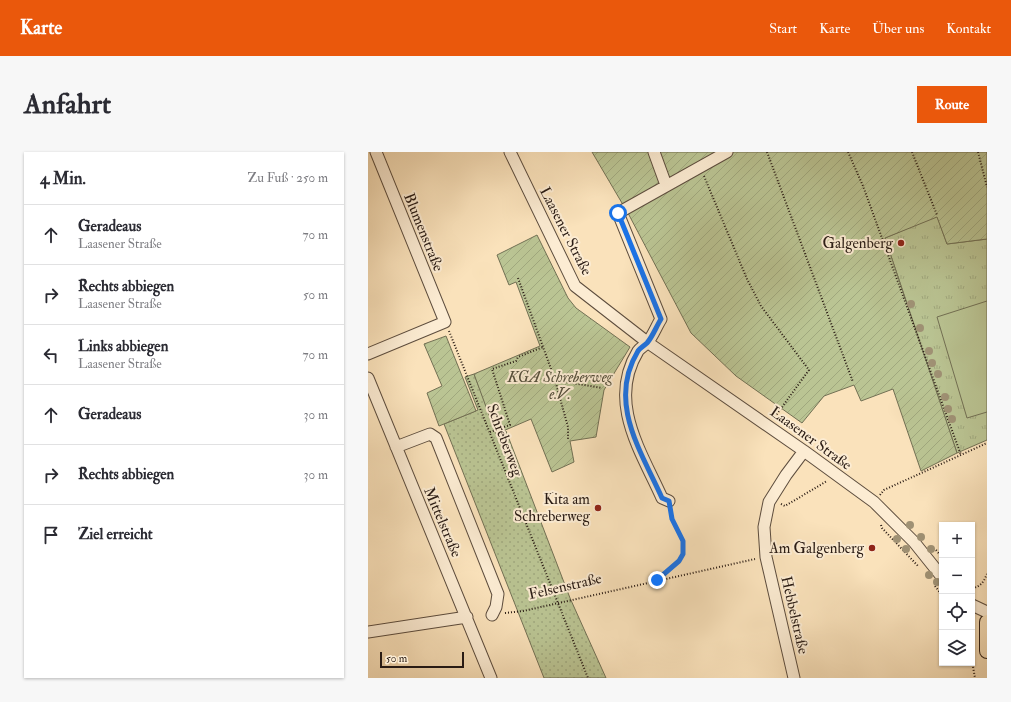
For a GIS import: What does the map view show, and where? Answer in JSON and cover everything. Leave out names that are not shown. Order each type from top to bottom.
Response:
[{"type":"main road","points":[[987,622],[987,651]]},
{"type":"street","name":"Blumenstraße","points":[[376,152],[445,322]]},
{"type":"street","name":"Laasener Straße","points":[[510,152],[575,286],[647,342],[804,451],[874,502],[914,542],[939,573]]},
{"type":"street","points":[[654,152],[666,184]]},
{"type":"street","points":[[669,501],[662,498],[658,491],[631,428],[625,405],[624,392],[630,369],[638,350],[647,342],[661,319],[618,213],[666,184],[727,152]]},
{"type":"street","points":[[368,354],[445,322]]},
{"type":"street","name":"Mittelstraße","points":[[368,378],[491,678]]},
{"type":"street","points":[[396,447],[430,434],[436,438],[498,594],[496,607],[492,615]]},
{"type":"street","name":"Hebbelstraße","points":[[794,678],[766,557],[764,527],[769,502],[786,475],[804,451]]},
{"type":"street","points":[[975,606],[987,612]]},
{"type":"street","points":[[368,632],[467,617]]},
{"type":"path","points":[[767,152],[853,382]]},
{"type":"path","points":[[848,152],[863,186],[961,454]]},
{"type":"path","points":[[912,152],[937,214]]},
{"type":"path","points":[[978,152],[987,187]]},
{"type":"path","points":[[700,166],[747,279],[758,299],[809,370],[778,412]]},
{"type":"path","points":[[518,278],[555,380],[568,427],[568,439]]},
{"type":"path","name":"Schreberweg","points":[[445,322],[466,370],[588,678]]},
{"type":"path","points":[[490,432],[510,425],[492,369],[516,361],[518,357],[543,347]]},
{"type":"path","points":[[555,380],[602,388]]},
{"type":"path","points":[[874,502],[884,490],[987,443]]},
{"type":"path","points":[[769,502],[785,506],[806,495],[837,475]]},
{"type":"path","points":[[657,580],[679,561],[683,554],[683,541],[672,519],[669,501]]},
{"type":"path","points":[[880,522],[882,528],[922,570]]},
{"type":"path","name":"Felsenstraße","points":[[492,615],[523,611],[766,557]]},
{"type":"path","points":[[975,588],[983,582],[987,574]]},
{"type":"path","points":[[934,585],[941,594]]},
{"type":"path","points":[[973,666],[975,678]]},
{"type":"green space","points":[[592,152],[987,152],[987,239],[947,244],[937,217],[885,238],[957,453],[921,471],[893,389],[861,401],[854,385],[824,396],[802,423],[736,376],[691,333],[629,215]]},
{"type":"green space","points":[[937,216],[947,244],[987,239],[987,440],[957,453],[885,238]]},
{"type":"green space","name":"KGA Schreberweg e.V.","points":[[537,235],[568,298],[576,308],[630,347],[604,390],[596,437],[570,441],[574,462],[552,472],[531,419],[496,434],[474,374],[540,346],[516,282],[509,285],[497,255]]},
{"type":"green space","points":[[987,301],[987,412],[967,418],[937,317]]},
{"type":"green space","points":[[446,336],[476,411],[439,426],[427,393],[442,386],[424,344]]},
{"type":"green space","points":[[474,374],[497,434],[506,431],[570,598],[606,678],[544,678],[444,424],[478,410],[465,377]]},
{"type":"place","name":"Galgenberg","points":[[901,243]]},
{"type":"place","name":"Kita am Schreberweg","points":[[598,508]]},
{"type":"place","name":"Am Galgenberg","points":[[872,548]]},
{"type":"route","points":[[618,213],[661,319],[647,342],[638,350],[630,369],[624,392],[627,415],[636,441],[662,498],[669,501],[672,519],[683,541],[683,554],[679,561],[657,580]]}]
